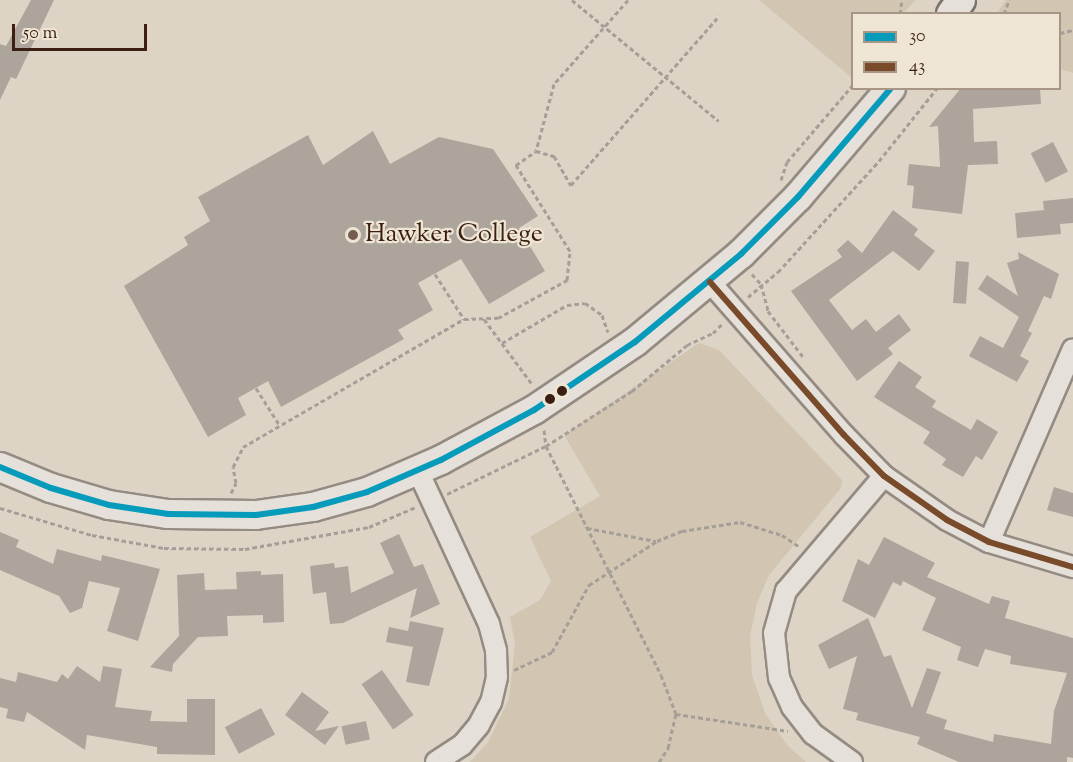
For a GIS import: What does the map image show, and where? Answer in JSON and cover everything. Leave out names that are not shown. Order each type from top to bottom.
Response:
[{"type":"street","points":[[0,466],[51,488],[109,505],[168,514],[227,517],[313,507],[368,492],[418,471],[534,410],[635,342],[710,282],[819,174],[889,90]]},
{"type":"street","points":[[710,282],[843,435],[884,476],[947,520],[989,542],[1073,567]]},
{"type":"street","points":[[989,542],[1073,349]]},
{"type":"street","points":[[418,471],[489,624],[496,651],[497,677],[491,702],[480,725],[462,745],[436,762]]},
{"type":"street","points":[[852,762],[807,726],[792,707],[779,678],[774,633],[786,591],[884,476]]},
{"type":"path","points":[[572,0],[719,121]]},
{"type":"path","points":[[229,496],[236,483],[233,467],[243,447],[464,319],[498,318],[567,280],[572,261],[570,251],[516,165],[536,151],[554,84],[628,0]]},
{"type":"path","points":[[536,151],[554,156],[571,185],[664,76],[719,16]]},
{"type":"path","points":[[779,187],[787,162],[851,87]]},
{"type":"path","points":[[737,257],[761,284],[768,311],[810,367]]},
{"type":"path","points":[[435,274],[464,319]]},
{"type":"path","points":[[502,343],[567,305],[585,303],[602,315],[609,326],[608,337],[617,330]]},
{"type":"path","points":[[483,318],[535,388],[524,394],[544,429],[546,446],[661,675],[676,714],[668,748],[659,762]]},
{"type":"path","points":[[256,387],[280,426]]},
{"type":"path","points":[[223,497],[238,495]]},
{"type":"path","points":[[497,677],[552,652],[589,585],[657,541],[682,531],[740,522],[782,536],[814,556]]},
{"type":"path","points":[[587,528],[657,541]]},
{"type":"path","points":[[676,714],[797,733],[807,726]]},
{"type":"shaded area","points":[[759,0],[915,0],[905,12],[851,12],[851,77]]},
{"type":"shaded area","points":[[1006,0],[1073,0],[1073,73],[1061,69],[1061,12],[998,12]]},
{"type":"shaded area","points":[[699,343],[719,350],[842,480],[841,488],[769,575],[757,603],[750,636],[752,675],[765,713],[787,745],[806,762],[470,762],[488,742],[509,699],[515,644],[510,617],[540,600],[551,581],[530,537],[600,496],[564,435]]},
{"type":"building","points":[[31,0],[54,0],[16,79],[11,77],[0,100],[0,44],[6,46]]},
{"type":"building","points":[[959,90],[1040,90],[1041,104],[973,109],[974,142],[997,141],[998,164],[968,165],[962,214],[912,208],[914,186],[907,185],[909,164],[940,167],[938,126],[929,127]]},
{"type":"building","points":[[373,131],[390,164],[439,137],[493,149],[538,216],[519,228],[545,271],[489,304],[461,259],[418,283],[433,310],[398,330],[404,339],[281,407],[268,381],[238,398],[246,415],[208,437],[124,286],[188,245],[184,237],[210,221],[198,197],[308,135],[323,165]]},
{"type":"building","points":[[1053,142],[1068,171],[1046,183],[1031,153]]},
{"type":"building","points":[[1073,198],[1073,223],[1060,224],[1061,234],[1017,238],[1015,213],[1044,210],[1043,201]]},
{"type":"building","points":[[893,210],[918,229],[914,235],[935,251],[919,271],[893,251],[829,300],[852,330],[866,319],[876,332],[899,314],[911,330],[888,348],[893,354],[857,381],[791,291],[842,257],[837,250],[848,240],[862,253]]},
{"type":"building","points":[[1018,252],[1059,274],[1051,299],[1044,296],[1028,331],[1032,333],[1020,356],[1029,361],[1017,382],[969,356],[980,336],[1003,348],[1019,317],[978,289],[987,275],[1018,296],[1007,263],[1019,259]]},
{"type":"building","points":[[956,261],[969,262],[966,304],[953,303]]},
{"type":"building","points":[[899,361],[922,377],[915,387],[936,401],[932,407],[971,430],[977,419],[998,432],[982,460],[976,456],[963,477],[942,465],[946,459],[923,443],[930,432],[874,397]]},
{"type":"building","points":[[1054,487],[1073,493],[1073,517],[1047,510]]},
{"type":"building","points":[[0,532],[19,540],[16,547],[53,564],[57,549],[101,561],[102,555],[160,569],[138,641],[107,631],[120,588],[89,581],[82,608],[70,613],[59,596],[0,570]]},
{"type":"building","points":[[399,534],[414,567],[423,564],[440,604],[410,618],[417,588],[343,623],[330,624],[326,592],[313,594],[310,566],[334,563],[335,568],[348,566],[351,593],[394,573],[380,543]]},
{"type":"building","points":[[884,537],[935,563],[927,577],[989,604],[992,596],[1010,601],[1005,618],[1073,638],[1073,758],[1067,757],[1067,762],[959,762],[917,744],[920,737],[856,720],[858,713],[843,709],[857,656],[829,669],[818,645],[868,618],[884,657],[891,655],[912,708],[927,668],[941,672],[926,713],[947,720],[944,729],[993,742],[994,734],[1051,744],[1054,711],[1067,673],[1010,664],[1011,656],[985,649],[978,667],[957,660],[961,647],[922,630],[936,598],[903,581],[901,586],[893,582],[875,618],[842,601],[858,559],[869,565]]},
{"type":"building","points":[[261,571],[261,575],[283,574],[284,622],[263,623],[263,615],[227,616],[228,636],[198,637],[173,664],[172,672],[150,667],[179,636],[177,575],[204,573],[205,590],[237,589],[236,572]]},
{"type":"building","points":[[410,621],[444,628],[429,686],[406,682],[413,647],[386,642],[389,627],[408,631]]},
{"type":"building","points":[[77,666],[100,682],[103,666],[122,669],[115,707],[152,711],[150,721],[187,722],[187,699],[215,699],[215,755],[157,754],[157,747],[87,735],[85,750],[27,712],[24,722],[6,718],[8,709],[0,707],[0,678],[16,682],[18,672],[57,682],[62,674],[68,679]]},
{"type":"building","points":[[382,670],[414,715],[393,729],[362,684]]},
{"type":"building","points":[[302,692],[329,712],[315,731],[339,726],[325,745],[285,715]]},
{"type":"building","points":[[261,708],[275,734],[239,754],[225,727]]},
{"type":"building","points":[[366,721],[370,740],[345,745],[342,726]]},
{"type":"transit line","name":"30","points":[[0,467],[51,488],[109,505],[168,514],[256,515],[313,507],[367,492],[441,460],[534,410],[635,342],[741,254],[798,197],[889,90]]},
{"type":"transit line","name":"43","points":[[710,282],[844,435],[884,476],[947,520],[989,542],[1073,567]]},
{"type":"place","name":"Hawker College","points":[[353,235]]}]
